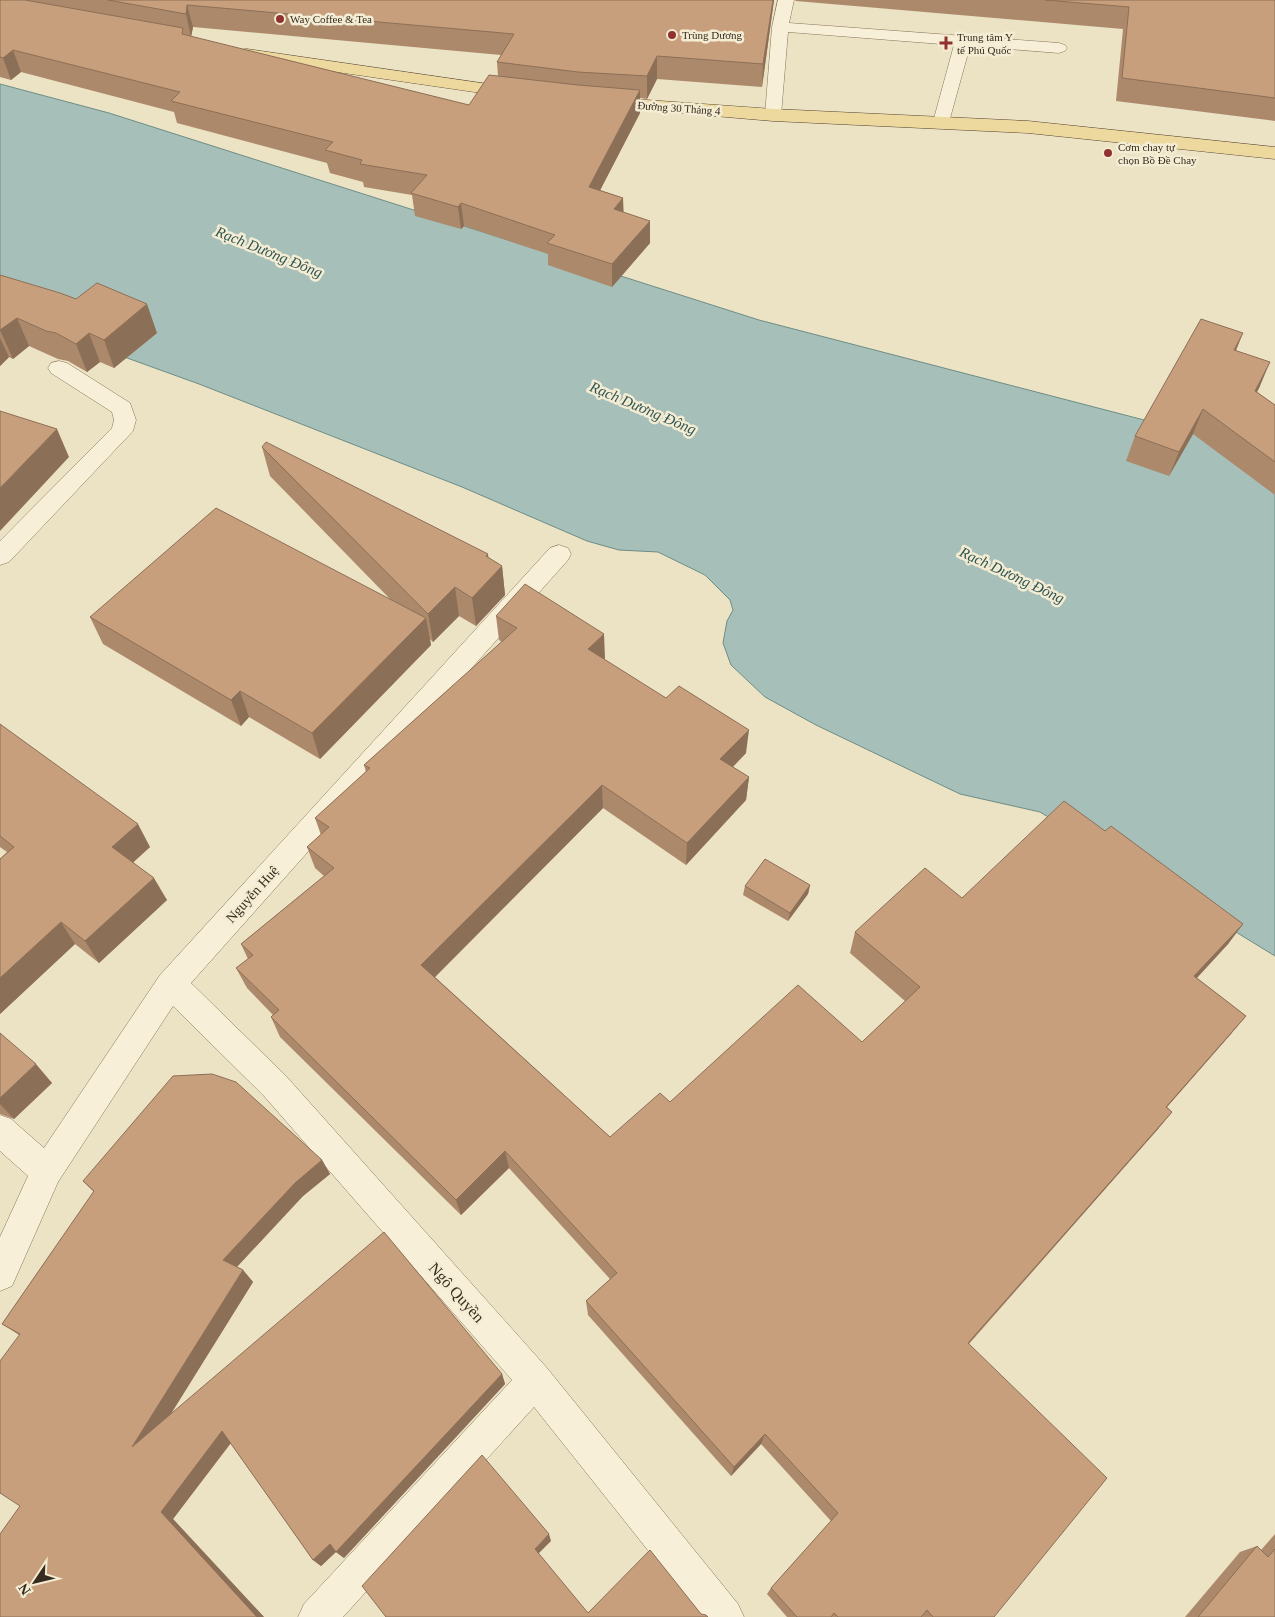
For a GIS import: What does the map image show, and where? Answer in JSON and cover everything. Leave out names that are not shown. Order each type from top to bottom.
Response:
[{"type":"main road","points":[[229,51],[481,90],[530,95]]},
{"type":"main road","name":"Đường 30 Tháng 4","points":[[589,101],[773,115],[1028,127],[1275,153]]},
{"type":"street","points":[[0,556],[122,431],[125,420],[122,408],[59,368]]},
{"type":"street","name":"Nguyễn Huệ","points":[[0,1274],[47,1171],[171,984],[559,554]]},
{"type":"street","name":"Ngô Quyền","points":[[171,984],[275,1086],[535,1380],[725,1617]]},
{"type":"street","points":[[0,1130],[47,1171]]},
{"type":"street","points":[[317,1617],[535,1380]]},
{"type":"lane","points":[[773,115],[780,27],[786,0]]},
{"type":"lane","points":[[780,27],[1059,48]]},
{"type":"lane","points":[[941,122],[963,41]]},
{"type":"water","name":"Rạch Dương Đông","points":[[0,84],[109,113],[759,320],[1275,454],[1275,956],[1040,812],[960,794],[816,725],[765,697],[731,665],[723,643],[727,621],[733,610],[730,600],[705,575],[658,552],[619,550],[587,541],[462,487],[199,384],[0,312]]},
{"type":"building","points":[[0,0],[25,0],[183,28],[182,34],[469,105],[489,75],[640,90],[589,187],[623,198],[614,209],[650,221],[612,264],[547,243],[555,235],[461,203],[458,207],[411,193],[427,175],[360,164],[362,160],[325,150],[333,142],[171,101],[180,92],[13,50],[3,58],[0,57]]},
{"type":"building","points":[[108,0],[773,0],[763,64],[657,56],[647,76],[578,72],[497,62],[514,34],[187,5],[186,14]]},
{"type":"building","points":[[1045,0],[1275,0],[1275,98],[1122,78],[1129,7]]},
{"type":"building","points":[[0,275],[76,299],[97,283],[147,304],[104,340],[89,333],[76,344],[56,333],[46,331],[17,318],[0,330]]},
{"type":"building","points":[[1201,319],[1243,333],[1234,350],[1270,362],[1255,391],[1275,405],[1275,462],[1203,409],[1179,452],[1135,436]]},
{"type":"building","points":[[0,411],[57,429],[0,488]]},
{"type":"building","points":[[266,442],[488,554],[486,556],[502,566],[472,598],[455,587],[428,614],[262,447]]},
{"type":"building","points":[[216,508],[426,618],[312,733],[240,691],[231,700],[90,617]]},
{"type":"building","points":[[525,584],[604,634],[588,649],[666,698],[679,686],[749,730],[720,759],[749,777],[687,843],[602,785],[421,965],[610,1137],[660,1093],[670,1102],[798,985],[862,1042],[920,987],[855,932],[925,868],[962,898],[1064,801],[1105,831],[1111,826],[1243,924],[1194,976],[1246,1016],[1166,1107],[1172,1112],[968,1343],[1107,1478],[994,1617],[933,1617],[927,1610],[921,1617],[838,1617],[834,1613],[831,1617],[797,1617],[771,1588],[838,1513],[765,1434],[734,1467],[586,1301],[617,1273],[505,1151],[456,1200],[271,1017],[279,1010],[236,968],[253,955],[241,944],[334,868],[307,847],[329,827],[315,818],[370,768],[364,765],[517,628],[496,616]]},
{"type":"building","points":[[0,724],[138,824],[112,847],[154,878],[85,941],[61,922],[0,978],[0,859],[14,847],[0,836]]},
{"type":"building","points":[[765,859],[810,885],[790,913],[745,886]]},
{"type":"building","points":[[0,1033],[36,1064],[0,1098]]},
{"type":"building","points":[[212,1074],[236,1082],[322,1160],[295,1183],[223,1260],[243,1270],[132,1447],[384,1232],[502,1374],[336,1552],[330,1544],[313,1560],[222,1431],[161,1512],[257,1617],[0,1617],[0,1534],[20,1506],[0,1493],[0,1361],[20,1334],[2,1324],[94,1191],[83,1181],[173,1076]]},
{"type":"building","points":[[482,1455],[549,1534],[535,1549],[588,1613],[650,1550],[701,1614],[708,1617],[386,1617],[362,1586]]},
{"type":"building","points":[[1257,1546],[1268,1557],[1275,1549],[1275,1617],[1198,1617]]},
{"type":"place","name":"Way Coffee & Tea","points":[[280,19]]},
{"type":"place","name":"Trùng Dương","points":[[672,35]]},
{"type":"place","name":"Trung tâm Y tế Phú Quốc","points":[[946,43]]},
{"type":"place","name":"Cơm chay tự chọn Bồ Đề Chay","points":[[1108,153]]}]
